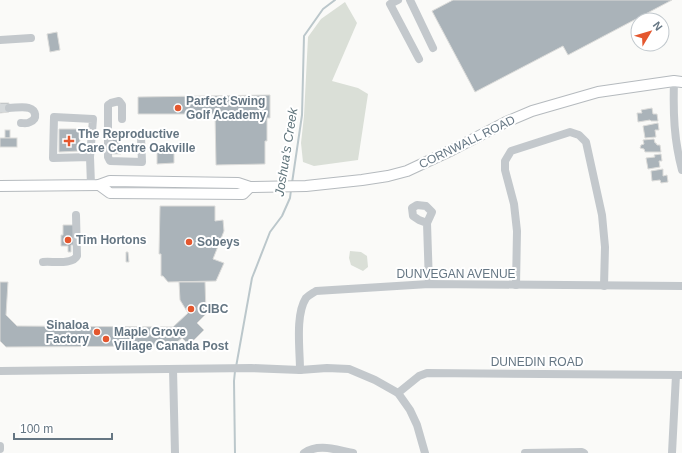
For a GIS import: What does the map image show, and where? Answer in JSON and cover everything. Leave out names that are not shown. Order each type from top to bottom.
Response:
[{"type":"main road","name":"CORNWALL ROAD","points":[[0,186],[95,185],[110,181],[238,183],[250,187],[273,187],[306,186],[388,176],[407,171],[506,122],[532,111],[598,92],[678,82]]},
{"type":"street","points":[[398,0],[390,4],[419,59]]},
{"type":"street","points":[[410,0],[433,48]]},
{"type":"street","points":[[0,40],[31,38]]},
{"type":"street","points":[[678,82],[673,106],[676,149],[682,170]]},
{"type":"street","points":[[122,119],[122,105],[119,101],[111,102],[108,105],[108,157],[110,161],[142,162],[141,137]]},
{"type":"street","points":[[9,108],[28,108],[34,111],[36,114],[33,121],[29,123],[21,123]]},
{"type":"street","points":[[90,157],[52,158],[54,117],[92,119],[90,157],[95,185]]},
{"type":"street","points":[[516,285],[517,231],[514,204],[505,170],[505,161],[512,151],[570,132],[583,138],[586,142],[588,150],[602,215],[605,247],[604,286]]},
{"type":"street","points":[[43,262],[71,261],[76,258],[76,215]]},
{"type":"street","points":[[427,223],[429,284]]},
{"type":"street","name":"DUNVEGAN AVENUE","points":[[300,370],[301,314],[306,299],[316,290],[429,284],[682,286]]},
{"type":"street","points":[[0,371],[251,368],[300,370],[327,368],[349,369],[375,380],[398,393],[410,410],[417,425],[425,453]]},
{"type":"street","points":[[173,369],[175,453]]},
{"type":"street","name":"DUNEDIN ROAD","points":[[398,393],[418,376],[427,373],[679,375]]},
{"type":"street","points":[[672,453],[679,375]]},
{"type":"street","points":[[304,453],[323,447],[353,453]]},
{"type":"street","points":[[525,453],[584,453]]},
{"type":"shaded area","points":[[345,2],[357,23],[332,81],[358,88],[368,94],[358,160],[314,166],[303,162],[301,143],[304,116],[308,37],[321,19]]},
{"type":"shaded area","points":[[350,251],[361,252],[367,256],[368,267],[363,271],[351,265],[349,258]]},
{"type":"building","points":[[453,0],[672,0],[649,12],[630,12],[630,22],[568,55],[563,46],[475,92],[432,11]]},
{"type":"building","points":[[57,32],[60,50],[50,52],[47,34]]},
{"type":"building","points":[[270,95],[270,118],[267,118],[267,141],[265,141],[265,164],[216,165],[215,114],[138,114],[138,97]]},
{"type":"building","points":[[0,103],[9,103],[9,112],[0,113]]},
{"type":"building","points":[[652,108],[653,114],[657,114],[658,121],[650,120],[638,122],[637,113],[642,113],[641,110]]},
{"type":"building","points":[[658,123],[659,130],[655,130],[656,137],[645,138],[643,126]]},
{"type":"building","points":[[59,129],[80,129],[80,151],[59,152]]},
{"type":"building","points":[[5,130],[10,130],[10,138],[5,138]]},
{"type":"building","points":[[112,137],[120,137],[121,154],[112,154]]},
{"type":"building","points":[[0,138],[17,138],[17,147],[0,147]]},
{"type":"building","points":[[654,139],[657,145],[660,145],[661,152],[645,152],[644,149],[640,148],[641,145],[644,144],[643,140]]},
{"type":"building","points":[[157,147],[161,147],[161,149],[174,149],[174,163],[157,164]]},
{"type":"building","points":[[661,154],[662,161],[659,161],[660,167],[648,169],[646,158],[655,157],[654,155]]},
{"type":"building","points":[[663,169],[663,176],[667,175],[668,182],[661,183],[660,180],[652,181],[651,171]]},
{"type":"building","name":"Sobeys","points":[[160,206],[215,206],[215,221],[223,220],[224,231],[213,259],[224,263],[216,281],[168,282],[163,276],[161,276],[161,254],[159,254]]},
{"type":"building","name":"Tim Hortons","points":[[63,225],[74,225],[74,245],[71,245],[71,252],[68,252],[68,246],[61,246]]},
{"type":"building","points":[[126,252],[128,252],[129,262],[126,262]]},
{"type":"building","points":[[0,282],[8,282],[6,315],[17,326],[173,327],[188,313],[180,300],[179,282],[205,282],[206,314],[197,323],[204,330],[189,345],[182,338],[172,346],[6,347],[0,341]]},
{"type":"waterway","name":"Joshua's Creek","points":[[292,183],[302,115],[304,36],[323,9],[335,0]]},
{"type":"waterway","name":"Joshua's Creek","points":[[236,367],[252,278],[270,232],[282,216],[290,198],[291,190]]},
{"type":"waterway","name":"Joshua's Creek","points":[[235,371],[235,453]]},
{"type":"tunnel","points":[[0,108],[9,108]]},
{"type":"place","name":"Parfect Swing Golf Academy","points":[[178,108]]},
{"type":"place","name":"The Reproductive Care Centre Oakville","points":[[69,141]]},
{"type":"place","name":"Tim Hortons","points":[[68,240]]},
{"type":"place","name":"Sobeys","points":[[189,242]]},
{"type":"place","name":"CIBC","points":[[191,309]]},
{"type":"place","name":"Sinaloa Factory","points":[[97,332]]},
{"type":"place","name":"Maple Grove Village Canada Post","points":[[106,339]]}]
